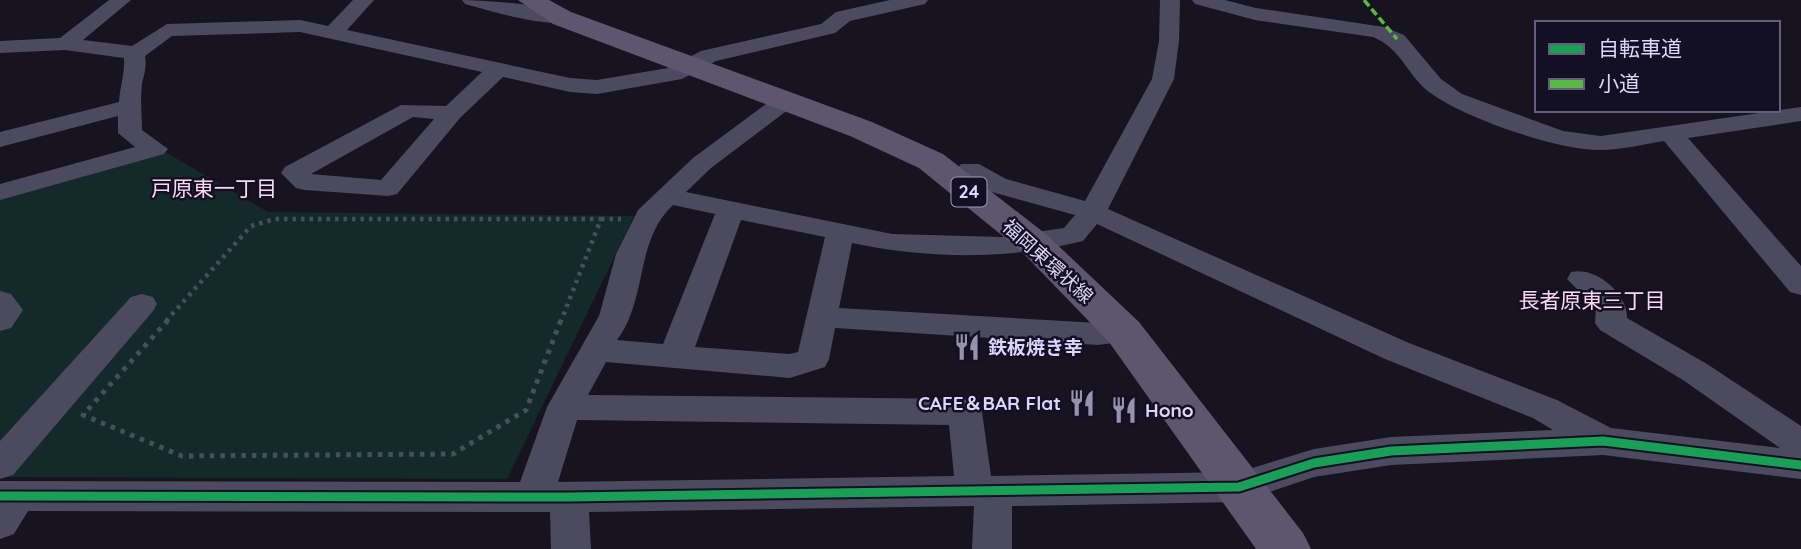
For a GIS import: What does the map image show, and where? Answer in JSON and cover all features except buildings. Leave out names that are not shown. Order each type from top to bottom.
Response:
[{"type":"main road","name":"福岡東環状線","points":[[531,0],[562,18],[861,129],[932,161],[1034,243],[1124,332],[1286,549]]},
{"type":"street","points":[[65,44],[121,0]]},
{"type":"street","points":[[333,33],[364,0]]},
{"type":"street","points":[[472,0],[508,10],[562,18]]},
{"type":"street","points":[[825,0],[847,6],[918,0]]},
{"type":"street","points":[[1202,0],[1255,14],[1377,31],[1396,40],[1433,84],[1454,99],[1559,138],[1601,143],[1672,135],[1801,114]]},
{"type":"street","points":[[667,196],[892,243],[1002,246],[1073,235],[1093,212],[1163,79],[1169,41],[1164,1]]},
{"type":"street","points":[[0,47],[65,44],[134,53],[144,49],[167,30],[179,28],[300,26],[586,87],[674,74],[709,56],[828,29],[847,6]]},
{"type":"street","points":[[0,192],[155,149],[130,133],[131,82],[136,72],[134,53]]},
{"type":"street","points":[[452,113],[409,110],[294,173],[305,182],[388,188],[452,113],[499,69]]},
{"type":"street","points":[[571,549],[551,496],[564,407],[615,316],[630,254],[652,210],[702,163],[785,101]]},
{"type":"street","points":[[0,140],[132,105]]},
{"type":"street","points":[[1672,135],[1801,285]]},
{"type":"street","points":[[970,169],[998,185],[1093,212],[1397,351],[1545,410],[1603,441]]},
{"type":"street","points":[[675,356],[731,209]]},
{"type":"street","points":[[596,350],[790,366],[813,359],[840,232]]},
{"type":"street","points":[[1582,279],[1612,305],[1611,323],[1695,372],[1801,444]]},
{"type":"street","points":[[0,301],[7,310],[0,321]]},
{"type":"street","points":[[5,495],[142,304]]},
{"type":"street","points":[[824,317],[1098,334],[1124,332]]},
{"type":"street","points":[[564,407],[965,412],[984,491],[992,549]]},
{"type":"street","points":[[5,495],[551,496],[1239,487],[1314,463],[1391,451],[1603,441],[1801,465]]},
{"type":"path","points":[[275,219],[601,219],[526,410],[453,454],[182,456],[83,415],[251,226],[275,219]]},
{"type":"green space","points":[[167,153],[268,212],[634,216],[507,479],[0,477],[0,197]]},
{"type":"marked path","points":[[1364,0],[1397,39]]},
{"type":"cycle path","points":[[0,496],[569,497],[1239,487],[1314,463],[1391,451],[1603,441],[1801,465]]},
{"type":"place","name":"鉄板焼き幸","points":[[967,347]]},
{"type":"place","name":"CAFE＆BAR Flat","points":[[1082,403]]},
{"type":"place","name":"Hono","points":[[1124,410]]},
{"type":"district","name":"戸原東一丁目","points":[[214,189]]},
{"type":"district","name":"長者原東三丁目","points":[[1592,301]]}]
